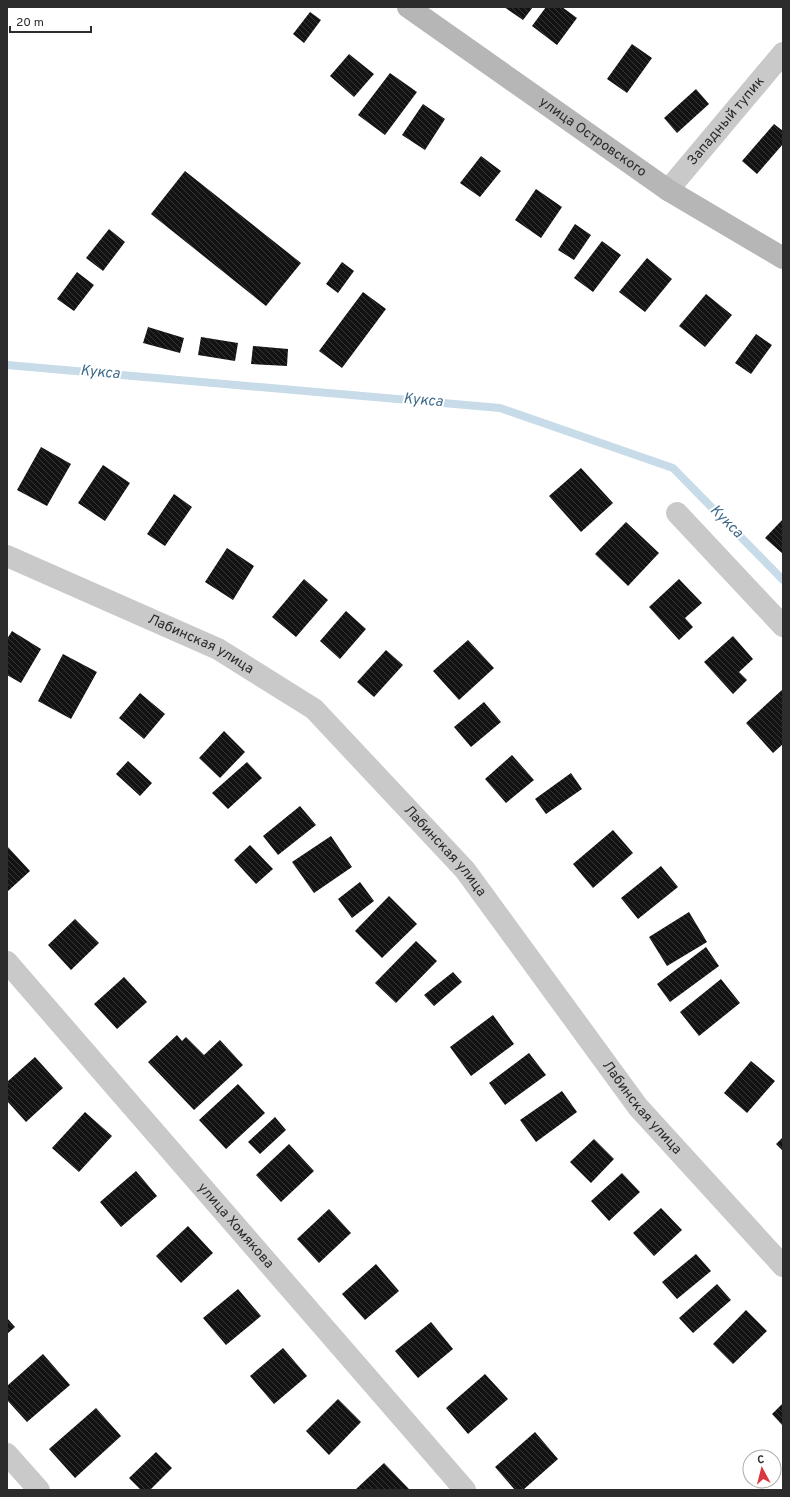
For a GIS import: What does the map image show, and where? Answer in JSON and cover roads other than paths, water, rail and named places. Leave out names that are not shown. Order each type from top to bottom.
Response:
[{"type":"street","name":"улица Островского","points":[[408,7],[668,190],[783,258]]},
{"type":"street","name":"Западный тупик","points":[[668,190],[783,53]]},
{"type":"street","points":[[677,513],[783,626]]},
{"type":"street","name":"Лабинская улица","points":[[7,556],[218,649],[314,709],[465,870],[638,1107],[783,1266]]},
{"type":"street","name":"улица Хомякова","points":[[7,962],[465,1490]]},
{"type":"street","points":[[7,1454],[39,1490]]},
{"type":"waterway","name":"Кукса","points":[[7,365],[500,408],[673,468],[783,580]]}]
